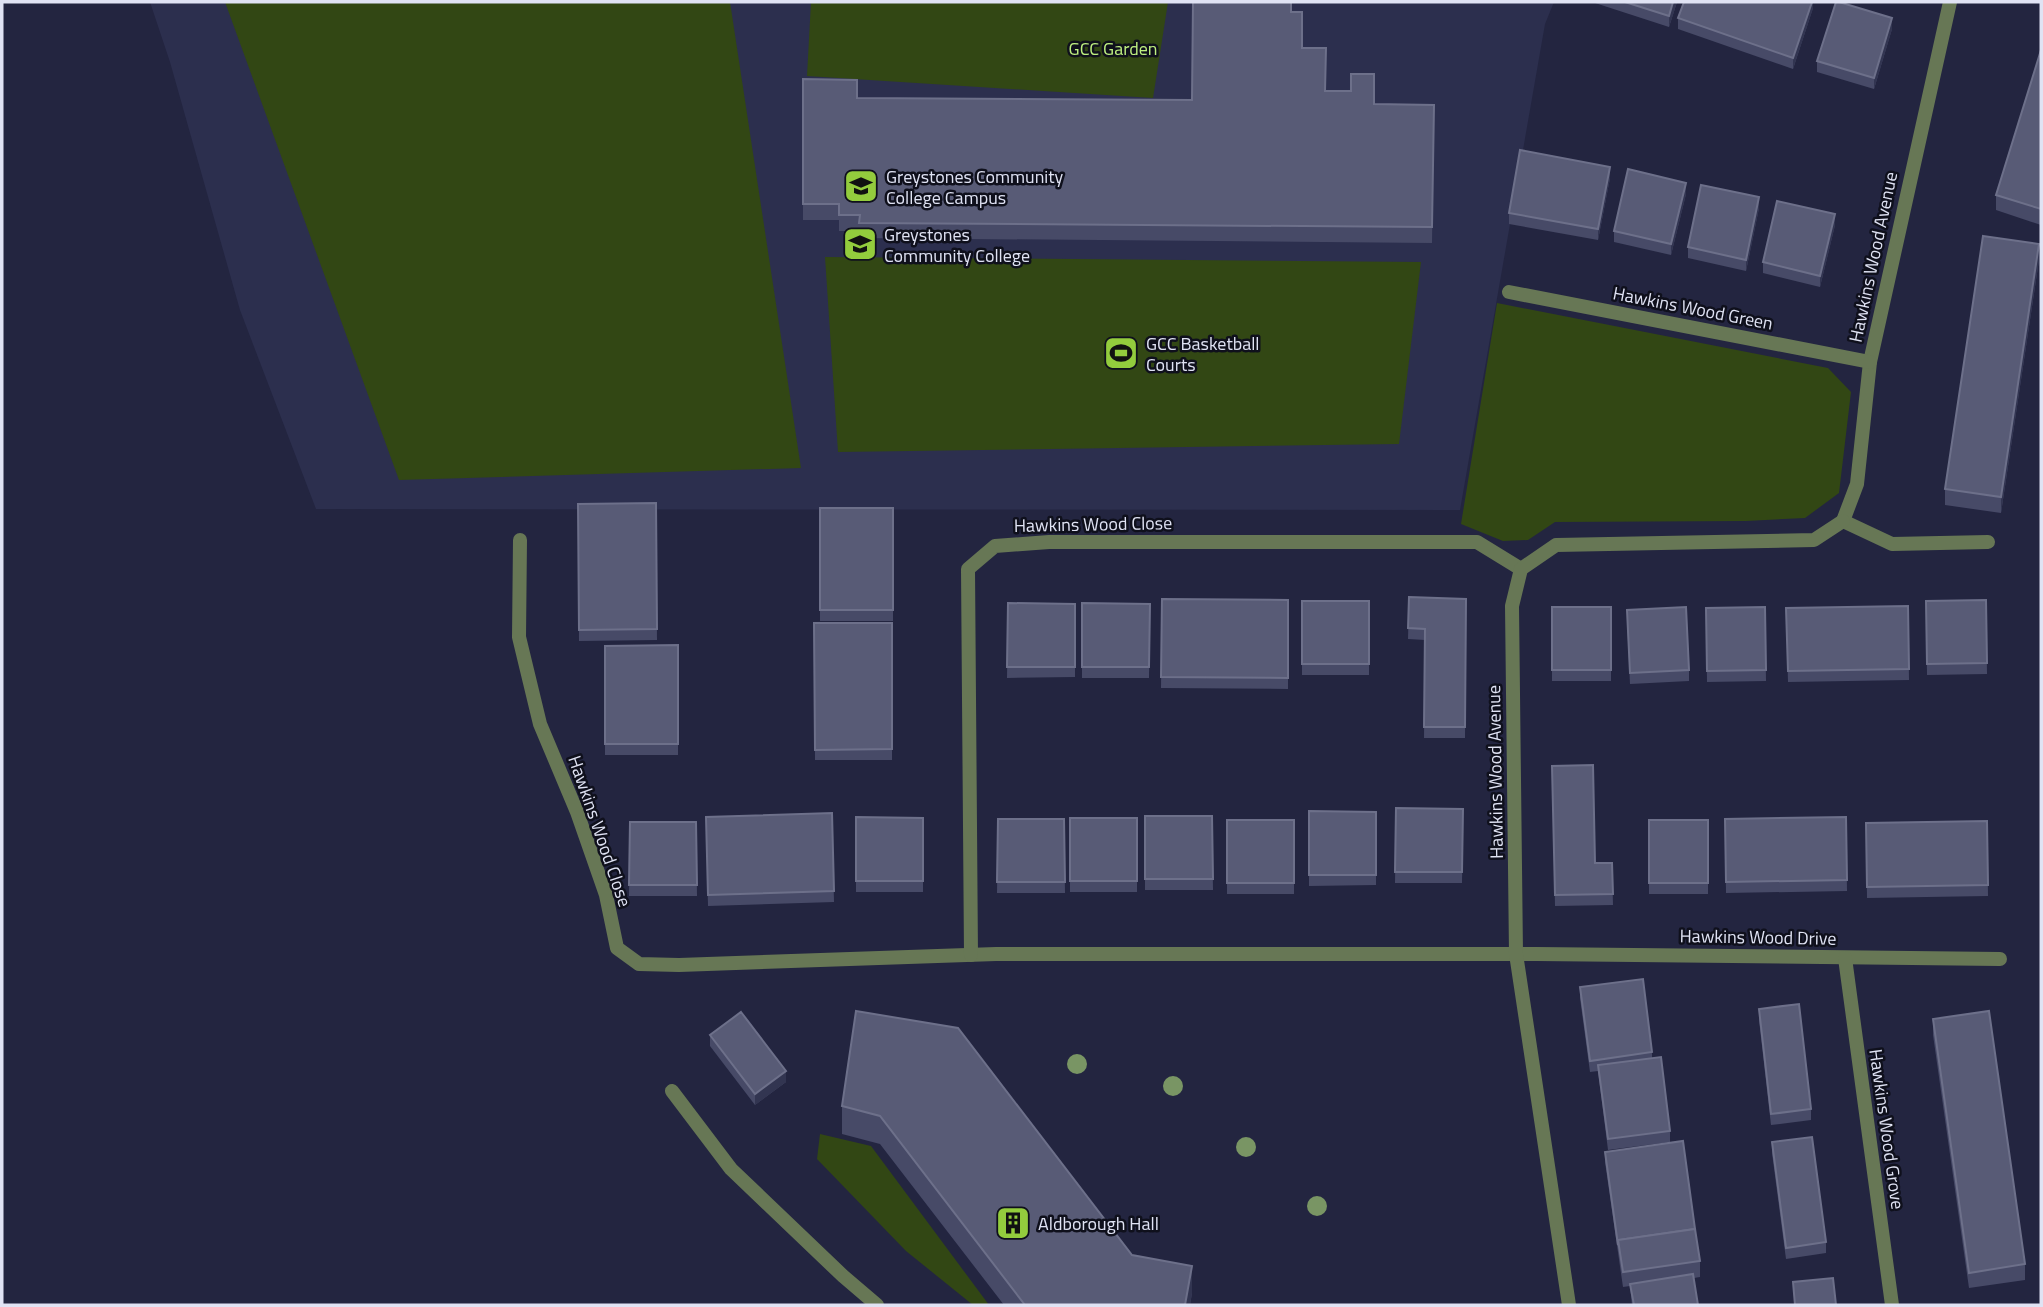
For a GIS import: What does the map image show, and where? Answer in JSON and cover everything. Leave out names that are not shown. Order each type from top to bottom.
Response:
[{"type":"street","name":"Hawkins Wood Avenue","points":[[1843,522],[1857,484],[1870,362],[1950,2]]},
{"type":"street","name":"Hawkins Wood Green","points":[[1509,292],[1870,362]]},
{"type":"street","points":[[1521,569],[1556,545],[1814,540],[1843,522],[1892,544],[1988,542]]},
{"type":"street","name":"Hawkins Wood Close","points":[[520,540],[519,637],[540,724],[577,811],[606,895],[617,948],[639,964],[971,955],[1516,954]]},
{"type":"street","name":"Hawkins Wood Close","points":[[971,955],[968,569],[995,545],[1049,542],[1477,542],[1521,569]]},
{"type":"street","name":"Hawkins Wood Avenue","points":[[1521,569],[1512,606],[1516,954],[1569,1305]]},
{"type":"street","name":"Hawkins Wood Drive","points":[[1516,954],[2000,959]]},
{"type":"street","name":"Hawkins Wood Grove","points":[[1845,958],[1892,1305]]},
{"type":"street","points":[[672,1091],[731,1169],[833,1267],[877,1305]]},
{"type":"shaded area","name":"Greystones Community College","points":[[150,2],[1554,2],[1545,24],[1460,510],[316,509],[240,310],[170,62]]},
{"type":"green space","points":[[225,2],[730,2],[801,468],[399,480]]},
{"type":"green space","name":"GCC Garden","points":[[811,2],[1168,2],[1153,98],[807,76]]},
{"type":"green space","name":"GCC Basketball Courts","points":[[825,257],[1421,262],[1399,444],[838,452]]},
{"type":"green space","points":[[1497,303],[1828,368],[1851,392],[1839,493],[1805,518],[1555,522],[1528,540],[1503,541],[1461,524]]},
{"type":"green space","points":[[820,1134],[871,1146],[989,1305],[973,1305],[906,1251],[817,1159]]},
{"type":"building","points":[[1193,2],[1291,2],[1291,12],[1302,12],[1302,48],[1326,48],[1325,91],[1351,91],[1351,74],[1374,74],[1374,104],[1434,105],[1432,227],[859,223],[860,215],[839,215],[839,204],[803,204],[803,79],[857,80],[857,98],[1192,100]]},
{"type":"building","points":[[1625,2],[1673,2],[1669,16]]},
{"type":"building","points":[[1684,2],[1812,2],[1793,58],[1678,18]]},
{"type":"building","points":[[1836,2],[1892,18],[1874,78],[1817,61]]},
{"type":"building","points":[[2041,50],[2041,209],[1996,195]]},
{"type":"building","points":[[1520,150],[1610,167],[1598,229],[1509,213]]},
{"type":"building","points":[[1628,169],[1686,183],[1671,244],[1614,231]]},
{"type":"building","points":[[1701,185],[1759,197],[1746,260],[1688,247]]},
{"type":"building","points":[[1777,201],[1835,214],[1820,276],[1763,262]]},
{"type":"building","points":[[1983,236],[2039,244],[2001,497],[1945,489]]},
{"type":"building","points":[[656,503],[657,629],[579,630],[578,504]]},
{"type":"building","points":[[820,508],[893,508],[893,610],[820,610]]},
{"type":"building","points":[[1409,597],[1466,599],[1465,727],[1424,727],[1425,629],[1408,628]]},
{"type":"building","points":[[1162,599],[1288,600],[1288,678],[1161,677]]},
{"type":"building","points":[[1986,600],[1987,663],[1927,664],[1926,601]]},
{"type":"building","points":[[1302,601],[1369,601],[1369,664],[1302,664]]},
{"type":"building","points":[[1008,603],[1075,604],[1075,667],[1007,667]]},
{"type":"building","points":[[1082,603],[1150,604],[1149,667],[1082,667]]},
{"type":"building","points":[[1908,606],[1909,669],[1788,671],[1786,608]]},
{"type":"building","points":[[1552,607],[1611,607],[1611,670],[1552,670]]},
{"type":"building","points":[[1686,607],[1689,670],[1630,673],[1627,610]]},
{"type":"building","points":[[1765,607],[1766,670],[1707,671],[1706,608]]},
{"type":"building","points":[[814,623],[892,623],[892,749],[815,750]]},
{"type":"building","points":[[678,645],[678,744],[605,744],[605,646]]},
{"type":"building","points":[[1593,765],[1595,863],[1612,863],[1613,894],[1555,895],[1552,766]]},
{"type":"building","points":[[1396,808],[1463,809],[1462,872],[1395,872]]},
{"type":"building","points":[[1309,811],[1376,812],[1376,875],[1309,875]]},
{"type":"building","points":[[832,813],[834,891],[708,895],[706,817]]},
{"type":"building","points":[[1145,816],[1212,816],[1213,879],[1145,879]]},
{"type":"building","points":[[856,817],[923,818],[923,881],[856,881]]},
{"type":"building","points":[[1846,817],[1847,880],[1726,882],[1725,819]]},
{"type":"building","points":[[1070,818],[1137,818],[1137,881],[1070,881]]},
{"type":"building","points":[[998,819],[1064,819],[1065,882],[997,882]]},
{"type":"building","points":[[1227,820],[1294,820],[1294,883],[1227,883]]},
{"type":"building","points":[[1649,820],[1708,820],[1708,883],[1649,883]]},
{"type":"building","points":[[1987,821],[1988,885],[1867,887],[1866,823]]},
{"type":"building","points":[[630,822],[696,822],[697,885],[629,885]]},
{"type":"building","points":[[1643,979],[1652,1052],[1590,1061],[1580,987]]},
{"type":"building","points":[[1799,1004],[1811,1109],[1771,1114],[1759,1009]]},
{"type":"building","name":"Aldborough Hall","points":[[856,1011],[958,1028],[1132,1255],[1192,1266],[1185,1305],[1025,1305],[880,1116],[842,1106]]},
{"type":"building","points":[[1989,1011],[2025,1264],[1969,1273],[1933,1019]]},
{"type":"building","points":[[741,1012],[786,1071],[755,1094],[710,1035]]},
{"type":"building","points":[[1661,1057],[1670,1131],[1608,1139],[1598,1065]]},
{"type":"building","points":[[1812,1137],[1826,1242],[1786,1248],[1772,1142]]},
{"type":"building","points":[[1683,1141],[1695,1229],[1618,1240],[1618,1245],[1605,1152]]},
{"type":"building","points":[[1695,1229],[1700,1261],[1623,1272],[1618,1240]]},
{"type":"building","points":[[1693,1274],[1698,1305],[1634,1305],[1630,1284]]},
{"type":"building","points":[[1833,1278],[1836,1305],[1795,1305],[1793,1282]]},
{"type":"place","name":"Greystones Community College Campus","points":[[861,186]]},
{"type":"place","name":"Greystones Community College","points":[[860,244]]},
{"type":"place","name":"GCC Basketball Courts","points":[[1121,353]]},
{"type":"place","name":"Aldborough Hall","points":[[1013,1223]]}]
